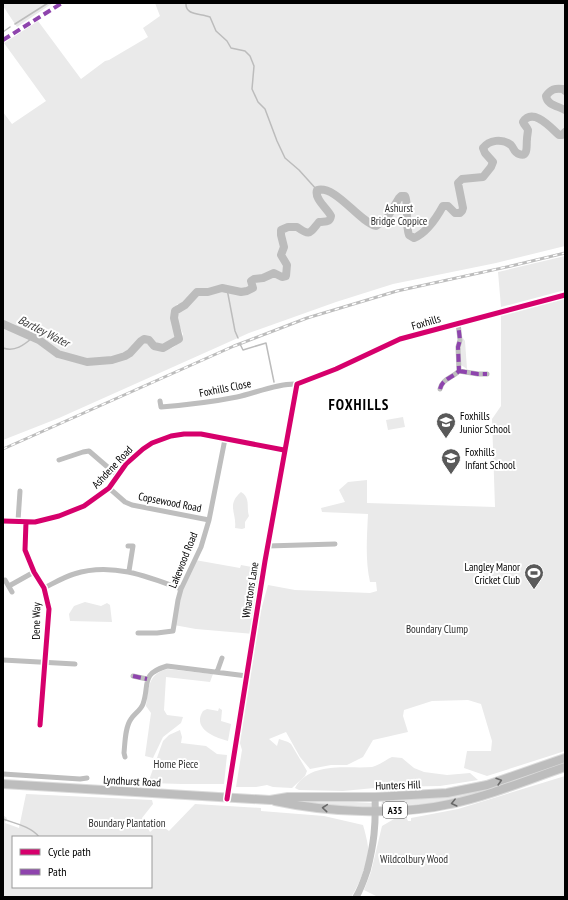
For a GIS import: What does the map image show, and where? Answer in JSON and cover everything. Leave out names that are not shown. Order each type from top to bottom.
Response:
[{"type":"main road","name":"Hunters Hill","points":[[228,799],[270,800],[288,796],[375,797],[435,794],[471,789],[509,778],[565,758]]},
{"type":"main road","name":"A35","points":[[270,800],[296,806],[376,811],[423,808],[448,805],[471,799],[565,767]]},
{"type":"main road","name":"Lyndhurst Road","points":[[3,784],[160,793],[228,799]]},
{"type":"street","name":"Foxhills","points":[[297,384],[336,369],[399,339],[565,295]]},
{"type":"street","points":[[458,323],[460,340],[458,347],[459,371]]},
{"type":"street","points":[[440,389],[441,384],[444,381],[459,371],[487,374]]},
{"type":"street","name":"Foxhills Close","points":[[160,401],[161,407],[201,403],[297,384]]},
{"type":"street","name":"Whartons Lane","points":[[228,799],[268,546],[297,384]]},
{"type":"street","name":"Ashdene Road","points":[[3,521],[26,522],[46,519],[68,513],[84,506],[109,488],[126,464],[143,449],[164,438],[188,434],[201,434],[284,450]]},
{"type":"street","name":"Lakewood Road","points":[[138,633],[173,631],[181,589],[201,547],[209,520],[225,439]]},
{"type":"street","points":[[59,460],[89,451],[118,476]]},
{"type":"street","name":"Copsewood Road","points":[[109,488],[125,502],[132,505],[209,520]]},
{"type":"street","points":[[18,521],[20,491]]},
{"type":"street","name":"Dene Way","points":[[26,522],[25,550],[34,572],[44,588],[49,609],[40,725]]},
{"type":"street","points":[[268,546],[335,544]]},
{"type":"street","points":[[129,572],[132,546]]},
{"type":"street","points":[[44,588],[71,575],[87,570],[106,570],[129,572],[181,589]]},
{"type":"street","points":[[8,586],[34,572]]},
{"type":"street","points":[[5,580],[12,592]]},
{"type":"street","points":[[218,672],[222,658]]},
{"type":"street","points":[[3,660],[75,664]]},
{"type":"street","points":[[125,756],[124,753],[128,725],[130,720],[143,704],[147,679],[158,668],[167,666],[247,676]]},
{"type":"street","points":[[133,676],[147,679]]},
{"type":"street","name":"Lyndhurst Road","points":[[3,774],[80,779],[87,778]]},
{"type":"street","points":[[34,786],[35,776]]},
{"type":"street","points":[[356,897],[363,882],[375,837],[375,797]]},
{"type":"green space","points":[[3,3],[53,3],[17,27],[3,6]]},
{"type":"green space","name":"Ashurst Bridge Coppice","points":[[155,3],[565,3],[565,246],[496,263],[393,284],[336,302],[249,333],[59,418],[3,440],[3,112],[12,124],[46,101],[4,43],[38,21],[81,79],[105,61],[148,37],[143,28],[160,16]],"holes":[[[224,287],[227,288],[227,290],[197,294],[185,307],[180,309],[176,317],[183,334],[180,341],[172,348],[162,349],[146,341],[125,359],[104,362],[125,355],[143,338],[161,346],[175,341],[177,333],[172,318],[177,304],[184,304],[195,292]]]},
{"type":"green space","points":[[565,256],[565,290],[501,307],[498,272]]},
{"type":"green space","name":"Boundary Clump","points":[[565,295],[565,751],[487,776],[464,768],[467,751],[491,751],[492,741],[481,704],[468,700],[432,701],[404,710],[403,716],[408,732],[373,740],[363,757],[347,765],[331,765],[310,769],[300,757],[286,732],[269,739],[277,746],[279,739],[291,744],[307,771],[305,776],[292,788],[273,787],[267,785],[256,787],[236,787],[242,750],[239,740],[256,628],[268,585],[295,590],[370,593],[377,591],[376,582],[370,582],[367,565],[368,514],[322,512],[321,508],[345,502],[339,490],[348,482],[367,480],[367,503],[495,507],[492,419],[501,406],[501,312]]},
{"type":"green space","points":[[463,338],[465,341],[467,369],[461,365],[460,344]]},
{"type":"green space","points":[[403,417],[405,427],[388,430],[386,420]]},
{"type":"green space","points":[[241,492],[247,500],[249,516],[245,522],[245,528],[242,529],[235,528],[233,509],[234,501]]},
{"type":"green space","points":[[195,560],[240,568],[241,565],[257,568],[257,570],[263,572],[254,634],[196,629],[174,625],[178,600]]},
{"type":"green space","points":[[85,602],[101,606],[107,603],[110,605],[112,622],[70,621],[69,614],[74,606]]},
{"type":"green space","points":[[167,669],[213,674],[210,682],[166,677],[164,710],[167,715],[183,717],[181,723],[163,737],[153,758],[145,756],[151,713],[146,706],[148,693],[152,679],[160,672]]},
{"type":"green space","points":[[219,708],[222,710],[221,721],[231,724],[228,741],[216,737],[206,731],[200,722],[200,717],[203,711],[207,709],[218,711]]},
{"type":"green space","name":"Home Piece","points":[[180,730],[182,737],[181,743],[206,746],[217,754],[227,755],[224,784],[148,783],[163,741],[169,735]]},
{"type":"green space","points":[[392,757],[402,758],[414,768],[424,772],[447,775],[470,773],[478,780],[440,786],[385,787],[343,791],[299,790],[295,788],[302,779],[320,770],[341,767],[372,767]]},
{"type":"green space","points":[[565,761],[565,765],[479,793],[417,807],[381,807],[384,799],[441,797]]},
{"type":"green space","name":"Wildcolbury Wood","points":[[565,776],[565,897],[378,897],[364,890],[371,872],[382,826],[394,819],[406,817],[408,821],[411,821],[411,818],[458,809]]},
{"type":"green space","name":"Boundary Plantation","points":[[26,794],[152,800],[153,804],[142,818],[150,832],[159,824],[169,831],[195,804],[261,808],[261,811],[324,816],[363,825],[368,852],[363,873],[351,897],[3,897],[3,815],[7,818],[5,823],[19,828]]},
{"type":"green space","points":[[293,799],[373,803],[372,807],[365,808],[291,801]]},
{"type":"waterway","points":[[15,24],[48,3]]},
{"type":"waterway","points":[[186,3],[186,7],[191,12],[210,17],[216,31],[227,41],[231,48],[245,51],[250,56],[254,66],[252,89],[258,102],[265,109],[285,158],[299,170],[317,190]]},
{"type":"waterway","points":[[3,32],[10,27]]},
{"type":"waterway","name":"Bartley Water","points":[[565,91],[563,89],[551,90],[546,96],[548,101],[565,110]]},
{"type":"waterway","name":"Bartley Water","points":[[3,324],[39,340],[58,354],[87,362],[112,360],[125,356],[144,339],[149,340],[154,346],[163,348],[179,339],[174,318],[175,311],[185,305],[197,292],[208,292],[222,288],[241,292],[247,291],[253,288],[251,281],[254,279],[263,278],[274,273],[282,277],[286,276],[287,265],[281,255],[284,247],[281,230],[288,227],[297,227],[307,233],[311,231],[319,222],[330,220],[331,216],[317,197],[317,190],[324,190],[332,193],[362,218],[376,226],[387,218],[399,198],[401,196],[405,196],[409,235],[414,238],[427,229],[443,206],[448,206],[455,213],[460,213],[462,211],[463,208],[458,183],[462,179],[483,177],[491,167],[493,162],[485,153],[483,148],[486,145],[496,141],[504,141],[511,145],[515,152],[522,155],[524,154],[526,152],[528,130],[523,122],[527,118],[532,117],[542,120],[559,135],[562,135],[565,132]]},
{"type":"waterway","points":[[227,289],[235,331],[238,338]]},
{"type":"waterway","points":[[3,348],[15,348],[32,338]]},
{"type":"waterway","points":[[240,344],[243,350],[266,343],[274,382]]},
{"type":"waterway","points":[[3,819],[27,828],[38,836]]},
{"type":"railway","points":[[3,449],[234,346],[307,318],[397,291],[565,253]]},
{"type":"marked path","points":[[3,40],[62,3]]},
{"type":"marked path","points":[[440,389],[445,381],[459,371],[458,347],[460,340],[458,323]]},
{"type":"marked path","points":[[459,371],[487,374]]},
{"type":"marked path","points":[[133,676],[147,679]]},
{"type":"cycle path","points":[[227,799],[265,561],[297,384],[336,369],[400,339],[565,295]]},
{"type":"cycle path","points":[[3,521],[35,522],[59,516],[84,506],[109,488],[126,464],[143,449],[152,443],[171,436],[201,434],[284,450]]},
{"type":"cycle path","points":[[26,522],[25,550],[34,572],[44,588],[49,609],[40,725]]},
{"type":"place","name":"Foxhills Junior School","points":[[446,439]]},
{"type":"place","name":"Foxhills Infant School","points":[[451,475]]},
{"type":"place","name":"Langley Manor Cricket Club","points":[[534,590]]},
{"type":"district","name":"FOXHILLS","points":[[359,404]]}]
